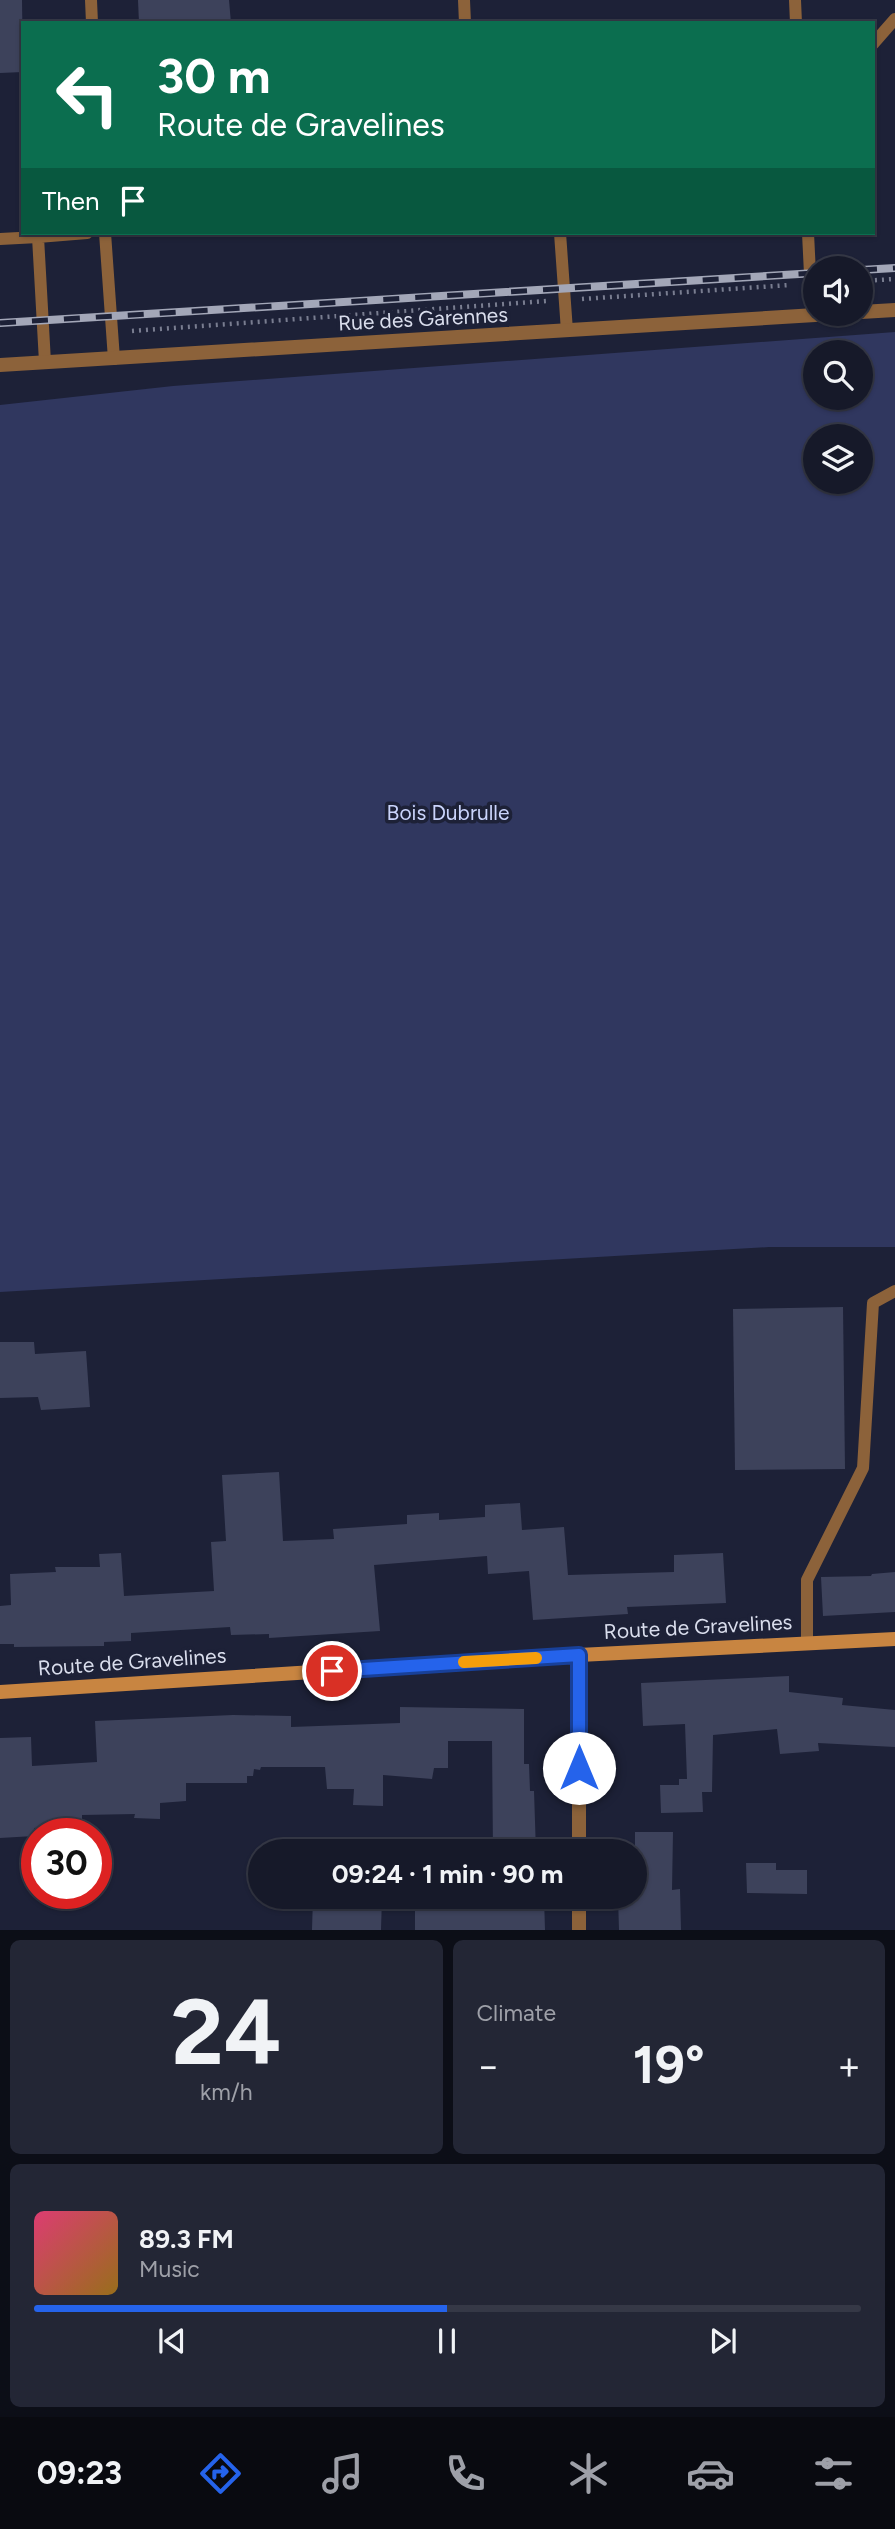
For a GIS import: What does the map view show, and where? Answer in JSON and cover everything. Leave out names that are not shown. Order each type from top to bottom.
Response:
[{"type":"main road","name":"Route de Gravelines","points":[[0,1692],[579,1655],[895,1639]]},
{"type":"street","points":[[873,311],[895,310]]},
{"type":"street","name":"Rue des Garennes","points":[[0,365],[803,317]]},
{"type":"street","points":[[579,1655],[579,1839]]},
{"type":"street","points":[[579,1909],[579,1930]]},
{"type":"lane","points":[[91,0],[92,21]]},
{"type":"lane","points":[[464,0],[465,21]]},
{"type":"lane","points":[[795,0],[796,21]]},
{"type":"lane","points":[[875,42],[895,19]]},
{"type":"lane","points":[[0,239],[62,235]]},
{"type":"lane","points":[[105,235],[114,359]]},
{"type":"lane","points":[[560,235],[567,331]]},
{"type":"lane","points":[[808,235],[809,256]]},
{"type":"lane","points":[[38,237],[45,362]]},
{"type":"lane","points":[[807,1642],[807,1580],[863,1468],[873,1303],[895,1291]]},
{"type":"path","points":[[873,280],[895,279]]},
{"type":"path","points":[[112,333],[803,285]]},
{"type":"green space","name":"Bois Dubrulle","points":[[895,332],[895,1247],[769,1247],[0,1292],[0,405],[173,386]]},
{"type":"building","points":[[0,0],[22,0],[21,72],[0,73]]},
{"type":"building","points":[[138,0],[229,0],[231,21],[139,21]]},
{"type":"building","points":[[843,1307],[845,1469],[735,1470],[733,1309]]},
{"type":"building","points":[[0,1342],[34,1342],[35,1354],[86,1351],[90,1407],[41,1410],[38,1397],[0,1398]]},
{"type":"building","points":[[279,1472],[283,1541],[334,1539],[333,1529],[407,1524],[407,1515],[439,1513],[439,1520],[485,1517],[485,1505],[520,1503],[522,1530],[564,1527],[568,1575],[674,1572],[674,1555],[723,1553],[726,1603],[627,1607],[628,1614],[533,1620],[529,1571],[488,1574],[487,1556],[374,1565],[380,1631],[269,1638],[269,1634],[231,1635],[230,1627],[131,1633],[131,1641],[104,1642],[104,1646],[14,1647],[14,1644],[0,1644],[0,1606],[11,1605],[10,1574],[56,1572],[55,1567],[100,1567],[99,1554],[121,1553],[124,1596],[214,1591],[211,1542],[226,1541],[222,1475]]},
{"type":"building","points":[[895,1572],[895,1612],[823,1616],[821,1577],[871,1576]]},
{"type":"building","points":[[789,1676],[789,1692],[843,1698],[842,1705],[895,1710],[895,1747],[818,1743],[819,1751],[780,1754],[777,1729],[713,1735],[712,1792],[702,1792],[703,1812],[661,1813],[660,1785],[679,1785],[679,1779],[687,1779],[685,1724],[643,1726],[641,1683]]},
{"type":"building","points":[[400,1707],[524,1709],[524,1764],[529,1764],[530,1791],[534,1791],[536,1839],[493,1839],[492,1741],[448,1741],[448,1768],[434,1768],[432,1779],[383,1775],[383,1806],[353,1805],[354,1789],[327,1789],[325,1767],[261,1767],[260,1770],[254,1769],[253,1776],[247,1776],[247,1783],[186,1783],[186,1801],[160,1803],[160,1819],[134,1818],[135,1814],[82,1815],[82,1818],[21,1818],[21,1837],[0,1838],[0,1738],[31,1737],[32,1766],[97,1762],[95,1721],[233,1715],[291,1716],[291,1727],[400,1723]]},
{"type":"building","points":[[635,1832],[673,1832],[672,1890],[680,1889],[681,1930],[619,1930],[618,1909],[647,1909],[647,1839],[635,1839]]},
{"type":"building","points":[[746,1863],[776,1863],[776,1870],[807,1870],[807,1894],[747,1893]]},
{"type":"building","points":[[313,1909],[382,1909],[381,1930],[312,1930]]},
{"type":"building","points":[[544,1909],[545,1930],[415,1930],[415,1911]]},
{"type":"railway","points":[[873,269],[895,268]]},
{"type":"railway","points":[[0,323],[803,274]]},
{"type":"slow traffic","points":[[464,1662],[536,1658]]},
{"type":"route","points":[[332,1671],[579,1655],[579,1768]]}]
